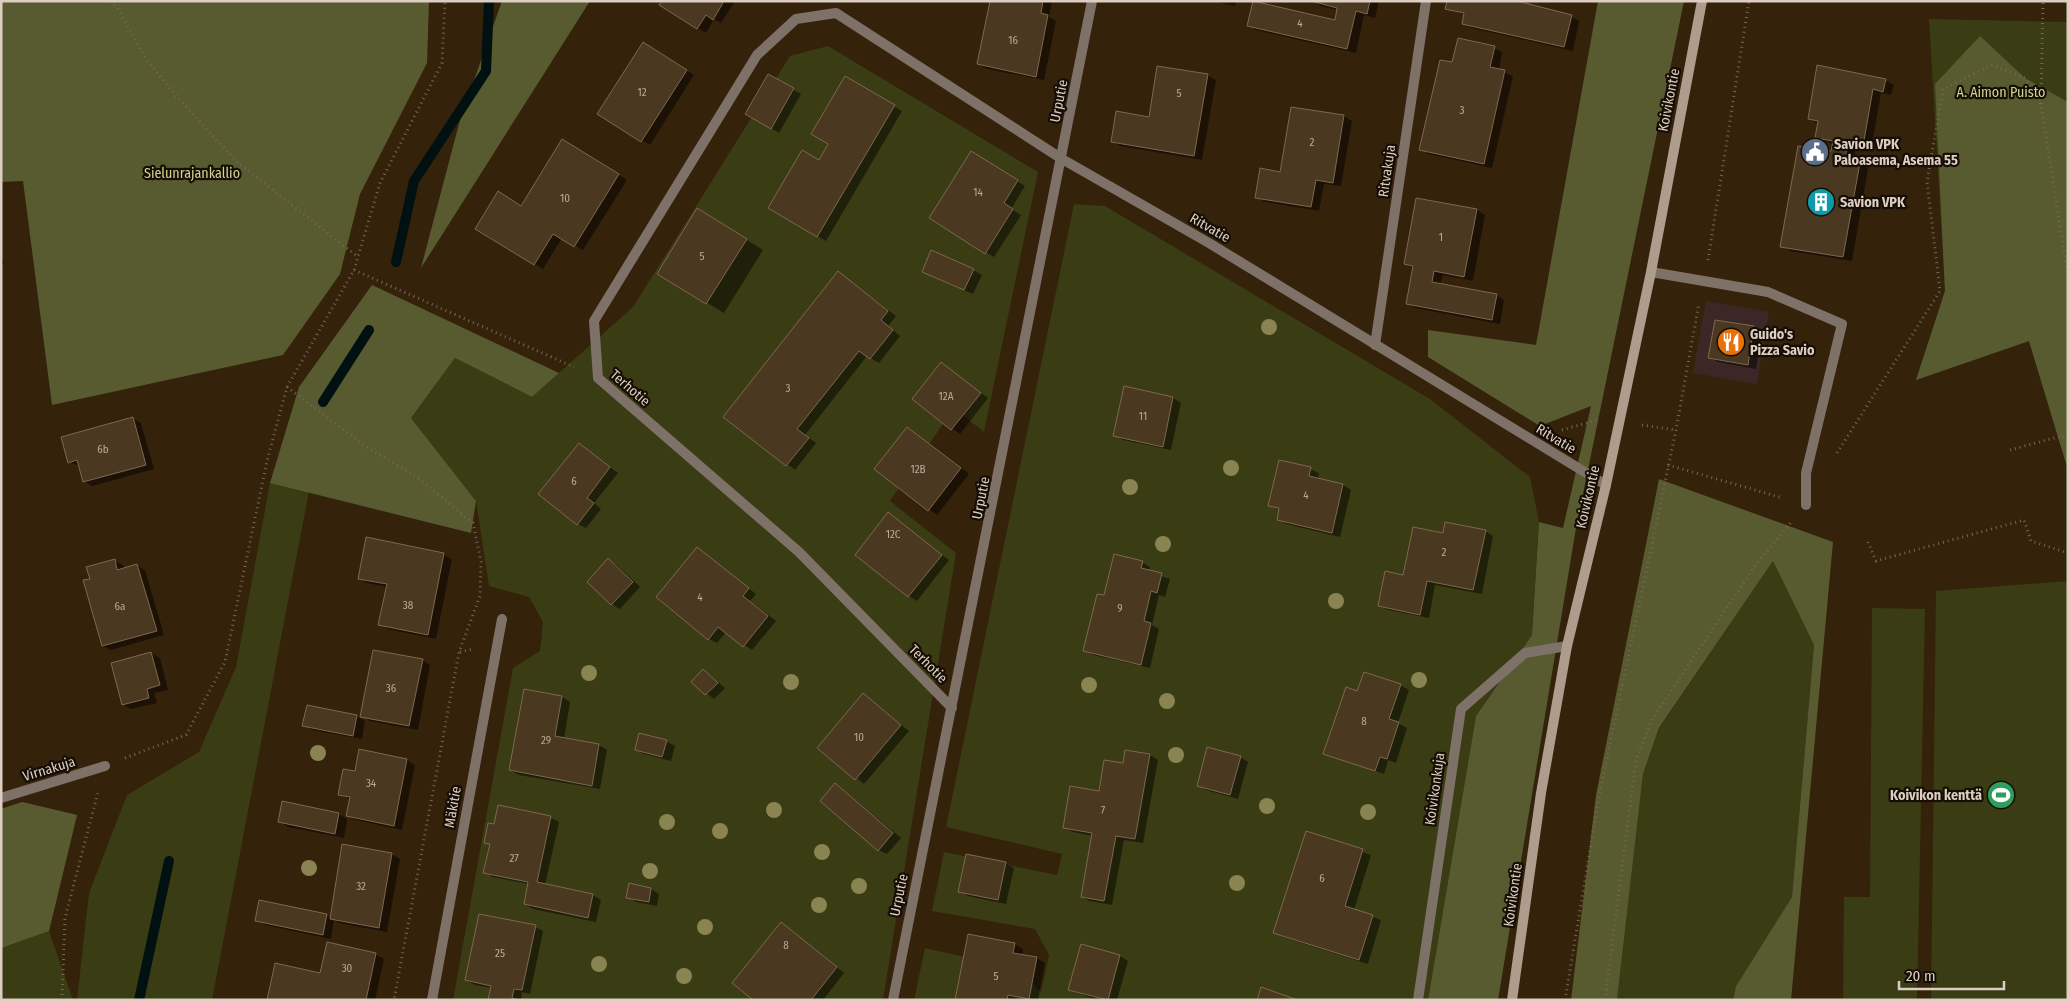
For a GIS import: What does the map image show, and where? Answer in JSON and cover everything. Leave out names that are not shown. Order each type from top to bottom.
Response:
[{"type":"main road","name":"Koivikontie","points":[[1512,1000],[1541,793],[1567,646],[1606,486],[1651,272],[1702,1]]},
{"type":"street","name":"Urputie","points":[[893,1000],[1092,1]]},
{"type":"street","name":"Ritvakuja","points":[[1376,345],[1426,1]]},
{"type":"street","name":"Ritvatie","points":[[796,19],[836,13],[1062,159],[1210,243],[1606,486]]},
{"type":"street","name":"Terhotie","points":[[796,19],[757,55],[594,321],[598,378],[799,552],[952,708]]},
{"type":"street","points":[[1651,272],[1768,292],[1842,324],[1806,473],[1806,505]]},
{"type":"street","name":"Mäkitie","points":[[432,1000],[502,619]]},
{"type":"street","name":"Koivikonkuja","points":[[1418,1000],[1461,709],[1525,653],[1567,646]]},
{"type":"street","name":"Virnakuja","points":[[1,798],[105,766]]},
{"type":"path","points":[[111,1],[120,12],[144,56],[176,96],[237,162],[358,256]]},
{"type":"path","points":[[62,1000],[65,918],[105,766],[186,735],[224,662],[267,461],[287,387],[354,270],[380,183],[442,63],[445,1]]},
{"type":"path","points":[[1565,1000],[1599,796],[1668,465],[1703,281],[1750,1]]},
{"type":"path","points":[[2041,105],[2043,1]]},
{"type":"path","points":[[354,270],[598,378]]},
{"type":"path","points":[[287,387],[365,446],[417,478],[473,523],[481,562],[480,596],[459,652],[394,1000]]},
{"type":"path","points":[[2010,450],[2068,436]]},
{"type":"path","points":[[1668,465],[1806,505]]},
{"type":"path","points":[[1868,542],[1876,561],[2024,520],[2032,541],[2068,553]]},
{"type":"shaded area","points":[[1706,301],[1769,312],[1757,384],[1693,373]]},
{"type":"green space","name":"Sielunrajankallio","points":[[1,1],[429,1],[427,63],[360,194],[340,274],[283,355],[52,405],[23,181],[1,182]]},
{"type":"green space","points":[[502,1],[590,1],[421,268],[460,120]]},
{"type":"green space","points":[[1598,1],[1684,1],[1576,528],[1498,1000],[1428,1000],[1476,716],[1532,635],[1539,522],[1563,528],[1591,406],[1540,426],[1428,357],[1428,330],[1536,345]]},
{"type":"green space","name":"A. Aimon Puisto","points":[[1929,19],[2068,22],[2068,470],[2029,341],[1916,380],[1945,291]]},
{"type":"green space","name":"A. Aimon Puisto","points":[[1980,36],[2025,78],[2068,102],[2068,470],[2029,341],[1916,380],[1945,291],[1935,84]]},
{"type":"green space","points":[[828,46],[1038,172],[984,432],[954,408],[890,501],[956,553],[883,1000],[453,1000],[513,668],[540,651],[543,622],[529,597],[489,586],[476,501],[411,418],[455,358],[532,397],[633,307],[790,56]]},
{"type":"green space","points":[[1074,204],[1105,206],[1430,399],[1530,477],[1539,522],[1532,635],[1476,716],[1428,1000],[914,1000],[925,948],[1017,969],[1041,992],[1049,955],[1035,929],[932,911],[944,852],[1057,875],[1062,854],[946,827]]},
{"type":"green space","points":[[372,285],[559,373],[532,397],[455,358],[411,418],[476,501],[471,533],[270,483],[299,387]]},
{"type":"green space","points":[[1659,479],[1833,542],[1791,1000],[1733,1000],[1736,986],[1792,897],[1814,645],[1773,561],[1659,728],[1643,774],[1617,1000],[1571,1000],[1596,795]]},
{"type":"green space","points":[[270,483],[309,491],[212,1000],[77,1000],[89,893],[127,795],[199,752],[236,667]]},
{"type":"green space","points":[[1773,561],[1814,645],[1792,897],[1736,986],[1733,1000],[1617,1000],[1643,774],[1659,729]]},
{"type":"green space","name":"Koivikon kenttä","points":[[2068,581],[2068,1000],[1931,1000],[1936,591]]},
{"type":"green space","points":[[1872,608],[1925,609],[1917,1000],[1843,1000],[1844,897],[1870,897]]},
{"type":"green space","points":[[22,802],[77,815],[49,931],[73,1000],[1,1000],[1,809]]},
{"type":"green space","points":[[22,802],[77,815],[49,931],[1,948],[1,809]]},
{"type":"building","points":[[662,1],[724,1],[713,20],[706,15],[697,29],[659,5]]},
{"type":"building","points":[[990,1],[1043,1],[1041,13],[1048,15],[1036,77],[977,64]]},
{"type":"building","points":[[1253,1],[1335,20],[1337,8],[1311,1],[1370,1],[1367,14],[1356,11],[1347,49],[1247,26]]},
{"type":"building","points":[[1447,1],[1517,1],[1572,15],[1564,47],[1462,24],[1464,13],[1445,9]]},
{"type":"building","points":[[1458,38],[1495,46],[1490,67],[1505,70],[1484,164],[1419,150],[1440,60],[1452,62]]},
{"type":"building","points":[[643,42],[687,70],[641,142],[597,114]]},
{"type":"building","name":"Savion VPK","points":[[1817,65],[1886,79],[1883,92],[1873,89],[1863,146],[1848,144],[1846,154],[1861,157],[1843,257],[1780,247],[1798,146],[1831,151],[1833,141],[1815,138],[1818,121],[1808,119]]},
{"type":"building","points":[[1157,66],[1208,74],[1194,156],[1111,142],[1116,111],[1149,117]]},
{"type":"building","points":[[768,74],[794,88],[771,129],[745,114]]},
{"type":"building","points":[[845,76],[895,105],[817,237],[768,208],[802,150],[819,160],[828,144],[811,134]]},
{"type":"building","points":[[1291,107],[1344,115],[1333,183],[1316,180],[1311,207],[1255,198],[1260,168],[1280,172]]},
{"type":"building","points":[[562,139],[619,174],[574,247],[553,234],[534,265],[475,229],[498,191],[521,206]]},
{"type":"building","points":[[971,151],[1018,180],[1004,203],[1013,209],[985,254],[929,218]]},
{"type":"building","points":[[1416,198],[1477,209],[1464,277],[1434,271],[1432,282],[1497,294],[1492,320],[1406,304],[1413,266],[1404,264]]},
{"type":"building","points":[[697,208],[747,239],[706,304],[657,274]]},
{"type":"building","points":[[931,250],[974,269],[964,290],[922,272]]},
{"type":"building","points":[[838,271],[888,311],[881,320],[893,330],[870,359],[859,351],[797,429],[809,438],[786,466],[723,417]]},
{"type":"building","name":"Guido's Pizza Savio","points":[[1715,320],[1754,326],[1748,365],[1708,358]]},
{"type":"building","points":[[941,362],[981,393],[951,430],[912,399]]},
{"type":"building","points":[[1124,386],[1173,397],[1163,447],[1113,436]]},
{"type":"building","points":[[133,417],[146,465],[83,482],[77,460],[68,463],[61,437]]},
{"type":"building","points":[[907,427],[961,468],[928,511],[874,469]]},
{"type":"building","points":[[579,443],[610,467],[587,498],[594,503],[577,525],[538,494]]},
{"type":"building","points":[[1279,460],[1311,467],[1309,476],[1343,484],[1332,533],[1277,520],[1279,508],[1268,506]]},
{"type":"building","points":[[888,512],[942,555],[908,597],[855,555]]},
{"type":"building","points":[[1445,522],[1486,530],[1473,590],[1427,581],[1420,615],[1378,606],[1385,571],[1403,575],[1413,527],[1443,533]]},
{"type":"building","points":[[366,537],[444,553],[428,635],[378,625],[387,584],[358,579]]},
{"type":"building","points":[[697,547],[749,588],[743,596],[768,616],[743,647],[718,627],[708,640],[656,597]]},
{"type":"building","points":[[1114,554],[1143,561],[1141,568],[1162,573],[1157,593],[1151,591],[1144,621],[1151,623],[1141,665],[1083,651],[1097,594],[1104,595]]},
{"type":"building","points":[[608,558],[633,582],[611,605],[587,582]]},
{"type":"building","points":[[115,559],[117,570],[137,564],[157,631],[102,646],[83,580],[90,579],[86,567]]},
{"type":"building","points":[[373,650],[423,659],[409,726],[360,717]]},
{"type":"building","points":[[151,652],[160,685],[147,689],[149,698],[122,705],[111,663]]},
{"type":"building","points":[[703,669],[718,683],[705,695],[691,682]]},
{"type":"building","points":[[1364,672],[1401,684],[1389,719],[1399,722],[1387,759],[1380,757],[1375,771],[1323,754],[1346,687],[1357,691]]},
{"type":"building","points":[[524,689],[562,696],[555,736],[599,744],[592,786],[509,770]]},
{"type":"building","points":[[863,693],[901,725],[855,780],[817,748]]},
{"type":"building","points":[[307,705],[357,715],[353,736],[302,726]]},
{"type":"building","points":[[639,733],[667,740],[662,757],[635,750]]},
{"type":"building","points":[[1207,747],[1241,756],[1230,795],[1197,786]]},
{"type":"building","points":[[359,749],[407,759],[394,826],[346,816],[350,797],[338,795],[343,769],[355,771]]},
{"type":"building","points":[[1125,750],[1150,754],[1135,839],[1116,836],[1104,901],[1081,897],[1092,833],[1063,828],[1070,786],[1099,791],[1104,760],[1123,763]]},
{"type":"building","points":[[835,783],[893,833],[878,851],[820,801]]},
{"type":"building","points":[[282,801],[339,813],[335,834],[278,822]]},
{"type":"building","points":[[498,805],[551,816],[537,882],[593,894],[588,918],[524,904],[528,882],[483,873],[490,844],[484,843],[488,823],[494,824]]},
{"type":"building","points":[[1306,831],[1363,849],[1345,906],[1373,915],[1359,960],[1273,933]]},
{"type":"building","points":[[342,844],[392,853],[379,928],[330,919]]},
{"type":"building","points":[[966,854],[1006,862],[998,900],[958,892]]},
{"type":"building","points":[[629,883],[651,888],[649,902],[626,898]]},
{"type":"building","points":[[259,900],[327,914],[323,935],[255,921]]},
{"type":"building","points":[[479,914],[536,925],[522,990],[514,989],[512,998],[519,1000],[488,1000],[491,986],[465,980]]},
{"type":"building","points":[[781,922],[837,967],[811,1000],[753,1000],[732,983]]},
{"type":"building","points":[[968,934],[1015,943],[1013,953],[1037,957],[1029,999],[1008,995],[1007,1000],[955,1000]]},
{"type":"building","points":[[327,942],[376,953],[366,1000],[267,1000],[275,963],[320,973]]},
{"type":"building","points":[[1081,944],[1120,955],[1108,1000],[1068,990]]},
{"type":"building","points":[[1261,987],[1298,1000],[1257,1000]]},
{"type":"waterway","points":[[396,262],[414,181],[486,71],[489,1]]},
{"type":"waterway","points":[[323,402],[369,330]]},
{"type":"waterway","points":[[139,1000],[169,861]]},
{"type":"place","name":"Savion VPK Paloasema, Asema 55","points":[[1815,152]]},
{"type":"place","name":"Savion VPK","points":[[1821,202]]},
{"type":"place","name":"Guido's Pizza Savio","points":[[1731,342]]},
{"type":"place","name":"Koivikon kenttä","points":[[2001,795]]}]
